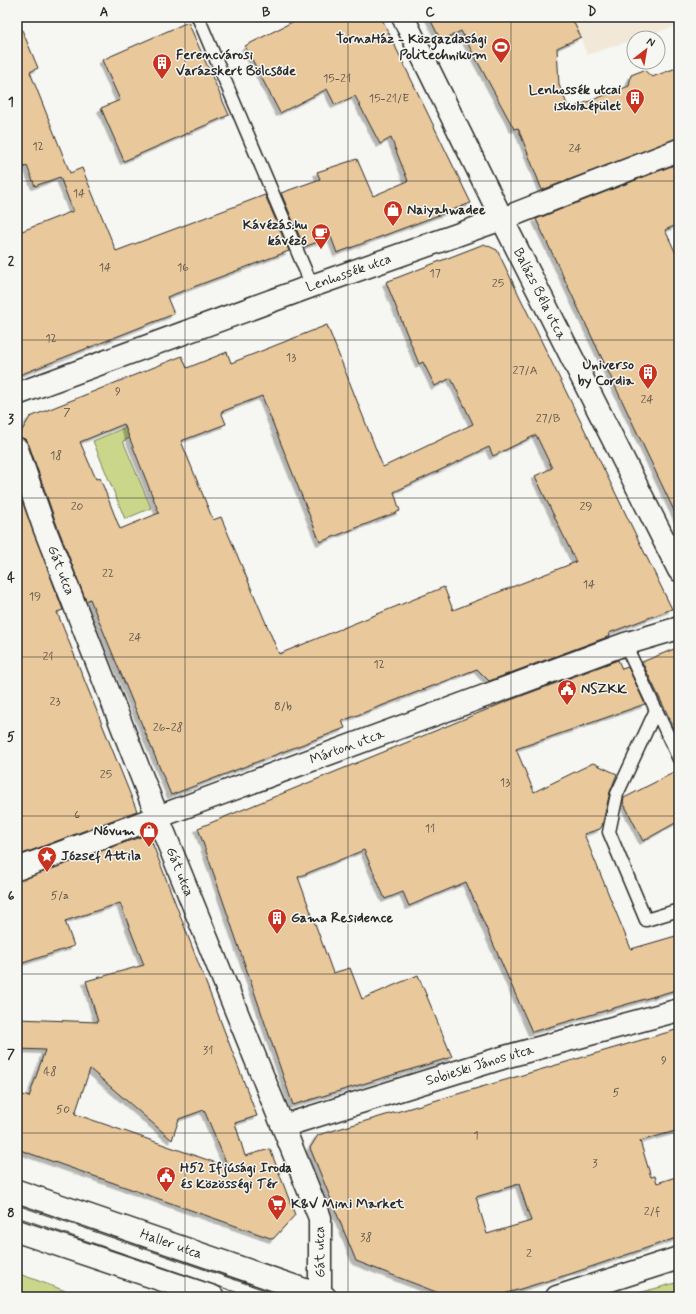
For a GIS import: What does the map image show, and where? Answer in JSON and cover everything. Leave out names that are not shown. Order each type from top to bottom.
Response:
[{"type":"street","name":"Balázs Béla utca","points":[[403,17],[502,220],[679,570]]},
{"type":"street","name":"Lenhossék utca","points":[[17,394],[312,286],[502,220],[679,150]]},
{"type":"street","name":"Gát utca","points":[[17,449],[44,527],[158,818],[320,1218],[322,1296]]},
{"type":"street","name":"Márton utca","points":[[17,869],[625,644],[679,628]]},
{"type":"street","name":"Sobieski János utca","points":[[283,1126],[505,1057],[679,1010]]},
{"type":"street","name":"Haller utca","points":[[17,1191],[322,1296]]},
{"type":"street","points":[[17,1231],[213,1297]]},
{"type":"street","points":[[557,1297],[679,1258]]},
{"type":"lane","points":[[198,17],[312,286]]},
{"type":"lane","points":[[625,644],[679,759]]},
{"type":"lane","points":[[656,710],[616,794],[610,832],[646,920],[679,910]]},
{"type":"shaded area","name":"TornaHáz - Közgazdasági Politechnikum","points":[[489,17],[679,17],[679,25],[664,30],[626,30],[626,42],[587,55],[580,37],[488,80]]},
{"type":"green space","points":[[143,420],[148,431],[123,441],[151,508],[125,519],[93,441]]},
{"type":"green space","points":[[17,1273],[82,1297],[17,1297]]},
{"type":"green space","points":[[679,1282],[679,1297],[624,1297]]},
{"type":"building","points":[[302,17],[381,17],[471,203],[337,253],[331,237],[304,247],[281,193],[320,179],[317,172],[357,159],[373,196],[408,181],[391,138],[380,144],[355,96],[335,105],[327,89],[280,113],[245,46]]},
{"type":"building","name":"Lenhossék utcai iskolaépület","points":[[429,17],[571,17],[581,37],[557,48],[559,85],[569,109],[629,86],[631,75],[644,70],[652,77],[679,67],[679,138],[542,190],[518,128],[514,129],[461,31],[441,41]]},
{"type":"building","points":[[17,18],[38,68],[30,72],[70,173],[82,168],[116,251],[265,195],[289,251],[167,297],[174,314],[17,376],[17,233],[73,211],[60,177],[35,186],[27,166],[17,170]]},
{"type":"building","name":"Ferencvárosi Varázskert Bölcsőde","points":[[188,22],[229,115],[124,161],[101,108],[120,100],[102,60]]},
{"type":"building","name":"Universo by Cordia","points":[[679,163],[679,224],[665,230],[679,260],[679,521],[536,219]]},
{"type":"building","points":[[484,244],[497,250],[672,609],[609,633],[610,636],[489,681],[477,669],[342,721],[345,728],[171,795],[90,599],[86,601],[56,523],[29,445],[25,439],[18,437],[30,417],[182,356],[187,368],[227,352],[231,363],[327,325],[383,467],[473,424],[451,378],[435,386],[423,362],[419,364],[386,282]],"holes":[[[262,396],[320,542],[400,511],[394,492],[489,447],[493,456],[536,435],[552,468],[535,476],[576,562],[453,610],[444,587],[279,654],[221,517],[213,520],[181,441],[226,424],[221,412]],[[124,424],[159,513],[120,529],[100,478],[96,479],[80,442]]]},
{"type":"building","points":[[17,487],[63,610],[57,612],[137,811],[17,856]]},
{"type":"building","points":[[679,647],[679,738],[642,662]]},
{"type":"building","points":[[618,660],[622,669],[628,667],[645,704],[516,749],[534,792],[593,763],[617,774],[610,792],[602,826],[600,829],[584,834],[631,949],[679,935],[679,989],[532,1032],[466,882],[409,906],[403,892],[385,899],[364,850],[298,877],[333,973],[350,968],[362,999],[418,975],[452,1057],[293,1105],[198,828],[508,701]]},
{"type":"building","points":[[679,770],[679,821],[643,841],[623,802],[624,798]]},
{"type":"building","points":[[146,835],[147,838],[150,837],[257,1116],[235,1123],[245,1156],[270,1149],[295,1215],[273,1239],[17,1149],[17,1093],[29,1097],[45,1050],[17,1049],[17,1019],[98,1022],[86,981],[144,965],[120,903],[65,921],[74,946],[17,965],[17,881]],"holes":[[[90,1069],[172,1140],[179,1119],[204,1110],[228,1167],[75,1114]]]},
{"type":"building","points":[[679,1029],[679,1130],[640,1141],[651,1177],[655,1176],[657,1183],[679,1176],[679,1237],[570,1274],[494,1297],[449,1297],[356,1261],[310,1148],[318,1135]],"holes":[[[519,1184],[531,1221],[487,1234],[476,1197]]]},
{"type":"tram line","points":[[17,1205],[285,1297]]},
{"type":"tram line","points":[[17,1217],[250,1297]]},
{"type":"place","name":"TornaHáz - Közgazdasági Politechnikum","points":[[501,64]]},
{"type":"place","name":"Ferencvárosi Varázskert Bölcsőde","points":[[162,80]]},
{"type":"place","name":"Lenhossék utcai iskolaépület","points":[[635,115]]},
{"type":"place","name":"Naiyahwadee","points":[[393,227]]},
{"type":"place","name":"Kávézás.hu kávézó","points":[[321,250]]},
{"type":"place","name":"Universo by Cordia","points":[[648,390]]},
{"type":"place","name":"NSZKK","points":[[567,706]]},
{"type":"place","name":"Nóvum","points":[[149,848]]},
{"type":"place","name":"József Attila","points":[[47,873]]},
{"type":"place","name":"Gama Residence","points":[[277,935]]},
{"type":"place","name":"H52 Ifjúsági Iroda és Közösségi Tér","points":[[166,1193]]},
{"type":"place","name":"K&V Mini Market","points":[[277,1221]]}]
